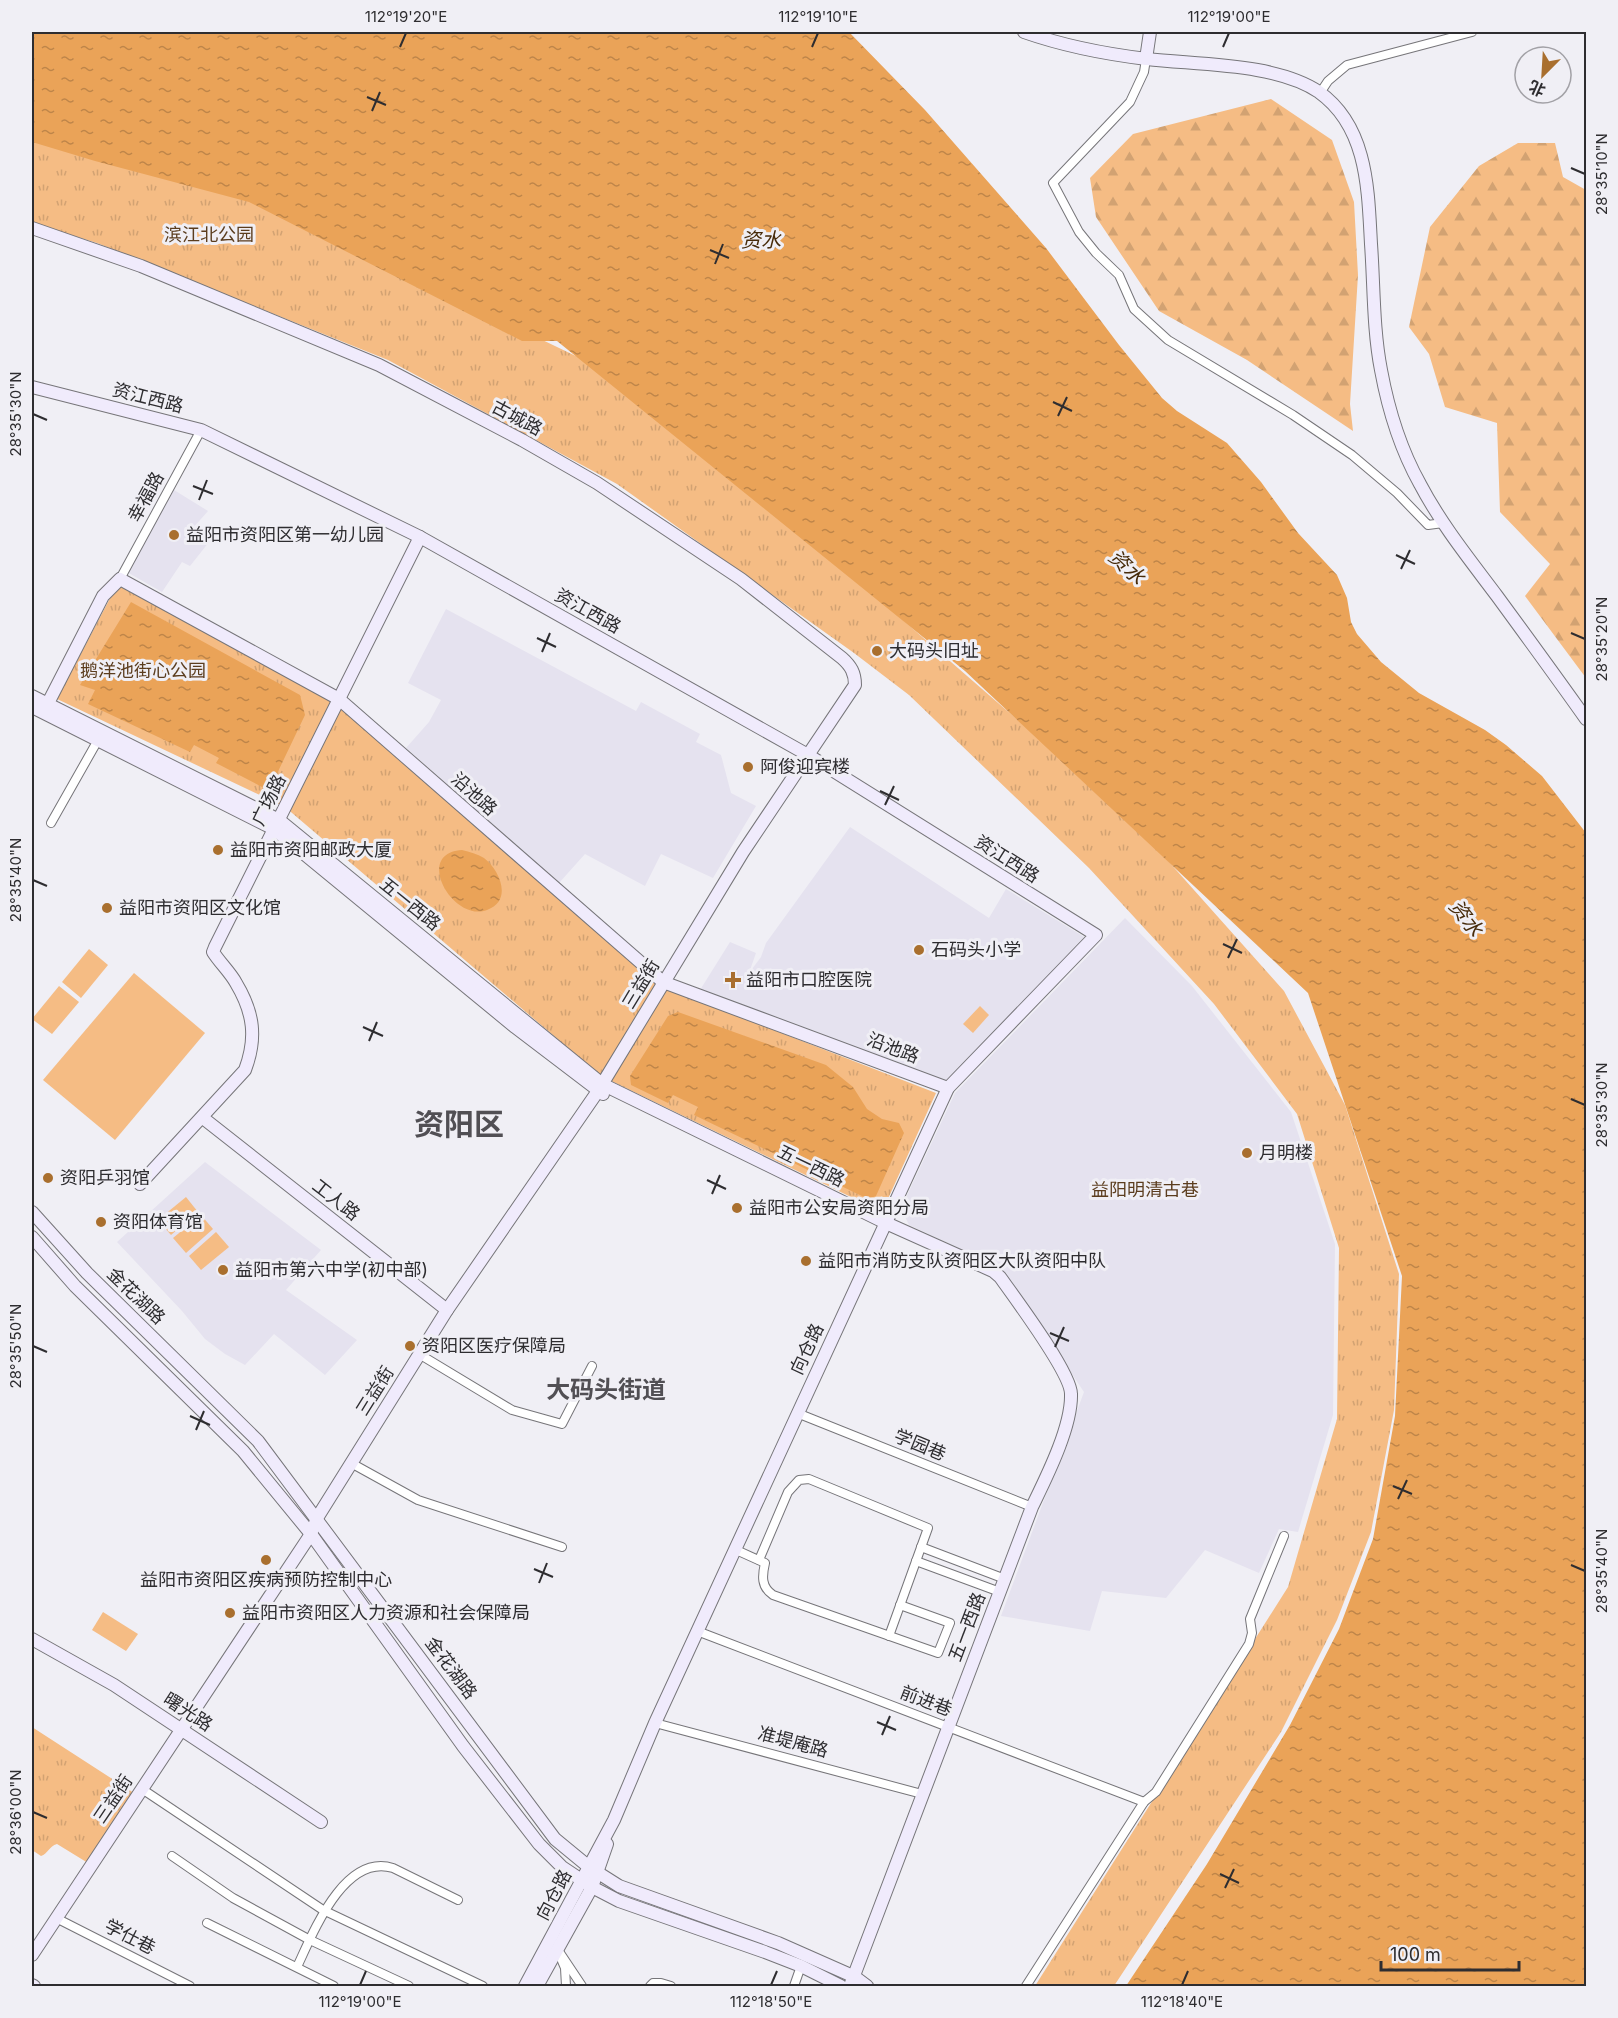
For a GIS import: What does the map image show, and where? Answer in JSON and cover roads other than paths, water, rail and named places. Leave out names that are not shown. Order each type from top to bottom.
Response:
[{"type":"street","points":[[1024,32],[1088,51],[1269,71],[1299,80],[1320,93],[1339,111],[1354,136],[1365,166],[1369,197],[1377,341],[1389,406],[1402,442],[1419,482],[1443,523],[1587,719]]},
{"type":"street","points":[[1150,32],[1144,72],[1130,102],[1053,183],[1079,232],[1096,253],[1119,274],[1134,309],[1168,340],[1293,415],[1352,455],[1397,493],[1428,525],[1443,523]]},
{"type":"street","points":[[1320,93],[1328,81],[1347,65],[1472,32]]},
{"type":"street","name":"古城路","points":[[32,228],[141,266],[379,365],[522,440],[597,483],[741,579],[851,666],[855,685],[808,755]]},
{"type":"street","name":"资江西路","points":[[32,387],[201,430],[420,537],[808,755],[1096,935]]},
{"type":"street","name":"幸福路","points":[[120,579],[201,430]]},
{"type":"street","name":"广场路","points":[[140,1184],[245,1070],[252,1051],[253,1034],[250,1016],[237,984],[213,952],[420,537]]},
{"type":"street","points":[[41,708],[103,596],[120,579]]},
{"type":"street","name":"沿池路","points":[[120,579],[339,699],[663,982],[948,1088]]},
{"type":"street","points":[[32,696],[41,708],[98,740],[277,825]]},
{"type":"street","points":[[41,708],[277,825]]},
{"type":"street","points":[[51,823],[98,740]]},
{"type":"street","name":"三益街","points":[[32,1955],[311,1534],[317,1518],[447,1310],[600,1088],[743,852],[808,755]]},
{"type":"street","name":"五一西路","points":[[277,825],[514,1027],[600,1088],[884,1227],[993,1271],[1000,1277],[1021,1307],[1065,1376],[1071,1393],[1064,1428],[922,1794],[853,1982]]},
{"type":"street","name":"向仓路","points":[[537,1986],[558,1950],[655,1723],[948,1088],[1096,935]]},
{"type":"street","name":"工人路","points":[[203,1118],[447,1310]]},
{"type":"street","name":"金花湖路","points":[[32,1212],[87,1273],[258,1441],[555,1839],[593,1870],[619,1886],[778,1943],[853,1982],[867,1986]]},
{"type":"street","points":[[32,1238],[75,1286],[243,1451],[311,1534],[464,1746],[538,1844],[561,1867],[587,1884],[619,1900],[801,1966],[841,1986]]},
{"type":"street","points":[[419,1354],[512,1410],[562,1424],[592,1366]]},
{"type":"street","name":"学园巷","points":[[797,1413],[1032,1507]]},
{"type":"street","points":[[351,1463],[417,1500],[562,1547]]},
{"type":"street","points":[[759,1560],[788,1492],[799,1480],[809,1479],[928,1528],[889,1636]]},
{"type":"street","points":[[1026,1986],[1144,1802],[1156,1792],[1249,1644],[1252,1633],[1250,1618],[1284,1536]]},
{"type":"street","points":[[921,1547],[1005,1579]]},
{"type":"street","points":[[734,1550],[765,1563],[762,1574],[764,1585],[773,1595],[938,1653],[950,1623],[900,1605]]},
{"type":"street","points":[[916,1561],[1000,1592]]},
{"type":"street","name":"前进巷","points":[[697,1631],[1144,1802]]},
{"type":"street","name":"曙光路","points":[[32,1639],[114,1685],[321,1822]]},
{"type":"street","name":"准堤庵路","points":[[655,1723],[922,1794]]},
{"type":"street","points":[[142,1789],[324,1910],[483,1986]]},
{"type":"street","points":[[172,1856],[233,1898],[310,1941],[409,1986]]},
{"type":"street","points":[[297,1967],[324,1910],[346,1883],[362,1872],[383,1865],[458,1900]]},
{"type":"street","name":"向仓路","points":[[525,1986],[587,1884]]},
{"type":"street","name":"学仕巷","points":[[56,1918],[190,1986]]},
{"type":"street","points":[[207,1923],[334,1986]]},
{"type":"street","points":[[558,1950],[565,1968],[566,1986]]},
{"type":"street","points":[[558,1950],[582,1986]]},
{"type":"street","points":[[794,1986],[801,1966]]},
{"type":"street","points":[[650,1986],[653,1983],[661,1983],[671,1986]]},
{"type":"water","name":"资水","points":[[32,32],[849,32],[925,110],[1046,248],[1162,398],[1177,411],[1227,443],[1261,482],[1298,533],[1337,575],[1347,598],[1351,622],[1357,634],[1381,662],[1419,693],[1485,730],[1542,776],[1586,833],[1586,1986],[1126,1986],[1207,1864],[1290,1725],[1339,1629],[1373,1539],[1395,1416],[1402,1276],[1308,993],[965,671],[557,341],[522,341],[249,202],[32,142]]},
{"type":"water","points":[[131,602],[300,695],[305,715],[273,782],[262,787],[216,763],[219,758],[194,745],[190,752],[88,704],[95,690],[80,685]]},
{"type":"water","points":[[462,850],[484,858],[499,877],[502,893],[500,900],[487,910],[474,911],[462,907],[451,898],[443,886],[439,874],[440,862],[448,854]]},
{"type":"water","points":[[678,1012],[826,1065],[853,1087],[867,1109],[882,1119],[899,1123],[904,1133],[876,1196],[868,1199],[694,1115],[698,1107],[673,1095],[668,1103],[631,1085],[630,1076],[668,1016]]},
{"type":"place","name":"益阳市资阳区第一幼儿园","points":[[174,535]]},
{"type":"place","name":"大码头旧址","points":[[877,651]]},
{"type":"place","name":"阿俊迎宾楼","points":[[748,767]]},
{"type":"place","name":"益阳市资阳邮政大厦","points":[[218,850]]},
{"type":"place","name":"益阳市资阳区文化馆","points":[[107,908]]},
{"type":"place","name":"石码头小学","points":[[919,950]]},
{"type":"place","name":"益阳市口腔医院","points":[[733,980]]},
{"type":"place","name":"月明楼","points":[[1247,1153]]},
{"type":"place","name":"资阳乒羽馆","points":[[48,1178]]},
{"type":"place","name":"益阳市公安局资阳分局","points":[[737,1208]]},
{"type":"place","name":"资阳体育馆","points":[[101,1222]]},
{"type":"place","name":"益阳市消防支队资阳区大队资阳中队","points":[[806,1261]]},
{"type":"place","name":"益阳市第六中学(初中部)","points":[[223,1270]]},
{"type":"place","name":"资阳区医疗保障局","points":[[410,1346]]},
{"type":"place","name":"益阳市资阳区疾病预防控制中心","points":[[266,1560]]},
{"type":"place","name":"益阳市资阳区人力资源和社会保障局","points":[[230,1613]]},
{"type":"district","name":"资阳区","points":[[459,1125]]},
{"type":"district","name":"大码头街道","points":[[606,1390]]},
{"type":"park label","name":"滨江北公园","points":[[209,235]]},
{"type":"park label","name":"鹅洋池街心公园","points":[[143,671]]},
{"type":"park label","name":"益阳明清古巷","points":[[1145,1190]]}]
